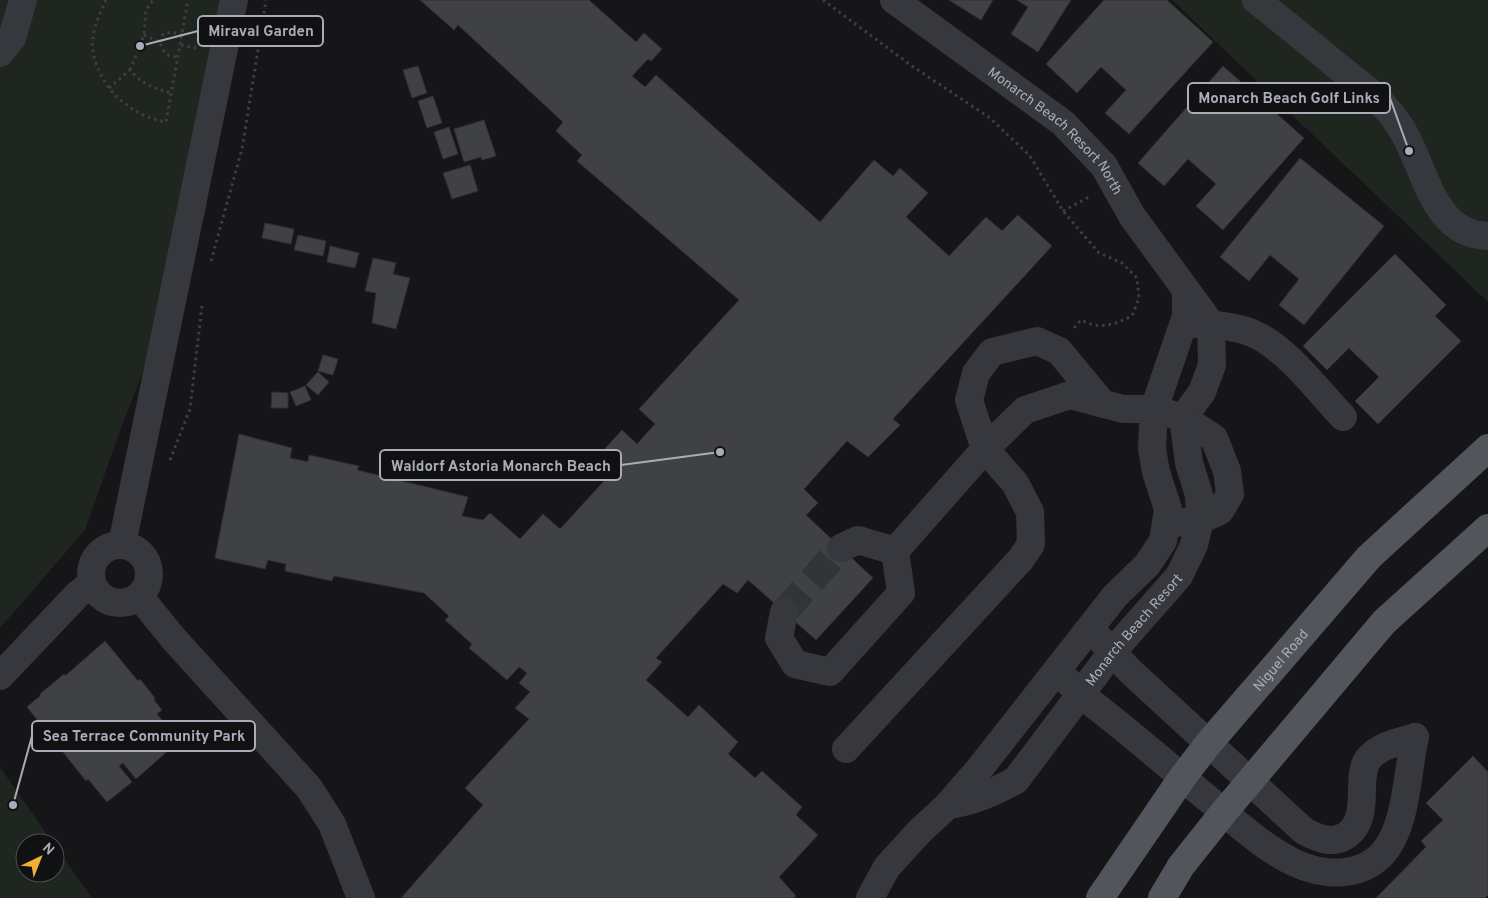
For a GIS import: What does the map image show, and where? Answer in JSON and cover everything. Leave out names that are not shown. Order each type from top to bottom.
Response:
[{"type":"main road","name":"Niguel Road","points":[[1100,898],[1182,778],[1208,744],[1369,557],[1488,448]]},
{"type":"main road","points":[[1162,898],[1181,866],[1224,812],[1384,622],[1488,528]]},
{"type":"street","points":[[0,53],[12,38],[23,0]]},
{"type":"street","points":[[122,544],[234,0]]},
{"type":"street","name":"Monarch Beach Resort North","points":[[894,0],[1063,123],[1104,166],[1132,216],[1211,324]]},
{"type":"street","points":[[1256,0],[1388,107],[1409,141],[1423,178],[1444,216],[1472,235],[1488,236]]},
{"type":"street","points":[[1154,409],[1186,316],[1186,291]]},
{"type":"street","points":[[1183,323],[1211,324],[1252,333],[1279,349],[1343,417]]},
{"type":"street","points":[[784,612],[779,638],[795,664],[830,672],[901,593],[895,551],[985,449],[1025,410],[1070,395],[1123,408],[1154,409],[1183,418],[1202,392],[1212,365],[1211,324]]},
{"type":"street","points":[[846,749],[1021,559],[1031,544],[1030,512],[1014,483],[985,449],[969,400],[976,373],[992,352],[1037,341],[1059,351],[1103,404]]},
{"type":"street","name":"Monarch Beach Resort","points":[[870,898],[888,867],[919,832],[948,805],[1115,596],[1147,564],[1163,542],[1168,509],[1156,472],[1152,449],[1154,409]]},
{"type":"street","name":"Monarch Beach Resort","points":[[948,805],[961,803],[998,790],[1016,780],[1113,651],[1178,576],[1194,545],[1200,520],[1199,494],[1189,463],[1183,418]]},
{"type":"street","points":[[1166,524],[1200,520]]},
{"type":"street","points":[[841,548],[858,540],[895,551]]},
{"type":"street","points":[[122,544],[133,548],[142,555],[148,564],[150,576],[146,587],[139,596],[124,602],[106,600],[98,593],[92,583],[91,571],[94,560],[101,551],[111,546],[122,544]]},
{"type":"street","points":[[0,676],[78,594],[92,583]]},
{"type":"street","points":[[139,596],[173,638],[309,788],[332,824],[360,898]]},
{"type":"street","points":[[1057,670],[1081,695],[1256,839],[1296,863],[1323,872],[1348,872],[1370,866],[1383,852],[1393,836],[1404,799],[1415,738],[1383,747],[1368,758],[1364,773],[1360,815],[1354,830],[1341,840],[1321,839],[1304,831],[1208,744],[1130,671],[1090,629]]},
{"type":"path","points":[[106,0],[96,22],[93,51],[103,80],[119,100],[148,119],[166,122],[188,0]]},
{"type":"path","points":[[109,88],[130,70],[144,35],[146,10],[153,0]]},
{"type":"path","points":[[208,270],[242,149],[266,0]]},
{"type":"path","points":[[823,0],[912,66],[990,118],[1030,156],[1063,210],[1099,253],[1122,263],[1137,278],[1139,298],[1132,316],[1116,324],[1094,327],[1081,320],[1070,332],[1070,364]]},
{"type":"path","points":[[178,57],[169,56],[162,49],[160,42],[164,34],[172,32],[182,35]]},
{"type":"path","points":[[144,35],[160,42]]},
{"type":"path","points":[[130,70],[153,88],[172,93]]},
{"type":"path","points":[[168,467],[190,409],[202,298]]},
{"type":"shaded area","points":[[0,0],[239,0],[205,214],[121,428],[85,530],[0,628]]},
{"type":"shaded area","points":[[1172,0],[1488,0],[1488,302]]},
{"type":"shaded area","points":[[0,767],[46,833],[15,833],[15,883],[65,883],[65,860],[92,898],[0,898]]},
{"type":"building","points":[[420,0],[589,0],[636,42],[644,33],[662,49],[651,61],[648,59],[632,76],[645,87],[656,75],[820,222],[874,160],[893,176],[900,168],[928,193],[906,217],[949,256],[986,217],[1002,231],[1018,215],[1052,246],[893,419],[900,425],[868,457],[847,441],[804,489],[818,503],[806,515],[873,578],[816,640],[748,580],[737,593],[723,584],[656,658],[662,662],[646,680],[688,717],[699,705],[738,742],[728,754],[755,778],[762,771],[802,807],[796,815],[818,835],[779,877],[796,896],[794,898],[401,898],[483,805],[465,788],[529,719],[515,708],[530,692],[519,683],[527,673],[519,667],[507,680],[469,648],[472,644],[445,620],[449,616],[424,593],[334,576],[332,581],[285,571],[286,564],[268,560],[265,569],[215,558],[239,434],[292,448],[290,458],[308,462],[309,455],[359,466],[357,470],[468,497],[462,516],[483,520],[490,513],[520,539],[543,514],[560,529],[605,480],[589,466],[622,430],[637,444],[655,424],[639,409],[739,300],[577,161],[582,155],[556,131],[563,122],[458,25],[454,30]]},
{"type":"building","points":[[949,0],[993,0],[981,20]]},
{"type":"building","points":[[1017,0],[1071,0],[1038,52],[1011,34],[1028,7]]},
{"type":"building","points":[[1104,0],[1167,0],[1213,42],[1129,134],[1105,113],[1126,90],[1101,67],[1077,93],[1046,64]]},
{"type":"building","points":[[418,66],[427,93],[412,98],[403,70]]},
{"type":"building","points":[[1223,66],[1304,138],[1223,230],[1196,206],[1216,184],[1188,159],[1164,186],[1138,163]]},
{"type":"building","points":[[433,96],[442,123],[427,128],[418,101]]},
{"type":"building","points":[[484,120],[496,156],[482,160],[481,157],[464,162],[454,129]]},
{"type":"building","points":[[449,127],[458,154],[443,159],[434,132]]},
{"type":"building","points":[[1300,158],[1384,226],[1304,325],[1279,305],[1299,279],[1270,255],[1249,281],[1220,257]]},
{"type":"building","points":[[470,165],[478,191],[452,199],[443,173]]},
{"type":"building","points":[[265,223],[294,229],[291,244],[262,238]]},
{"type":"building","points":[[298,235],[326,241],[323,256],[294,250]]},
{"type":"building","points":[[330,246],[359,253],[355,268],[327,262]]},
{"type":"building","points":[[1395,254],[1446,305],[1435,316],[1461,341],[1378,424],[1355,401],[1379,377],[1349,348],[1327,370],[1303,346]]},
{"type":"building","points":[[373,258],[396,263],[393,274],[410,278],[396,329],[372,323],[376,293],[365,291]]},
{"type":"building","points":[[323,355],[338,359],[333,375],[318,371]]},
{"type":"building","points":[[318,372],[329,382],[318,395],[306,385]]},
{"type":"building","points":[[305,386],[311,400],[296,406],[290,392]]},
{"type":"building","points":[[272,392],[288,393],[288,408],[271,408]]},
{"type":"building","points":[[105,641],[138,681],[140,679],[155,698],[154,700],[162,710],[157,714],[179,741],[136,779],[123,763],[119,766],[132,782],[107,802],[88,779],[86,781],[27,707],[40,694],[64,674],[65,676]]},
{"type":"building","points":[[1473,756],[1488,772],[1488,895],[1485,898],[1376,898],[1426,847],[1421,841],[1443,820],[1426,803]]},
{"type":"tunnel","points":[[784,612],[841,548]]},
{"type":"place","name":"Miraval Garden","points":[[140,46]]},
{"type":"place","name":"Monarch Beach Golf Links","points":[[1409,151]]},
{"type":"place","name":"Waldorf Astoria Monarch Beach","points":[[720,452]]},
{"type":"place","name":"Sea Terrace Community Park","points":[[13,805]]}]
